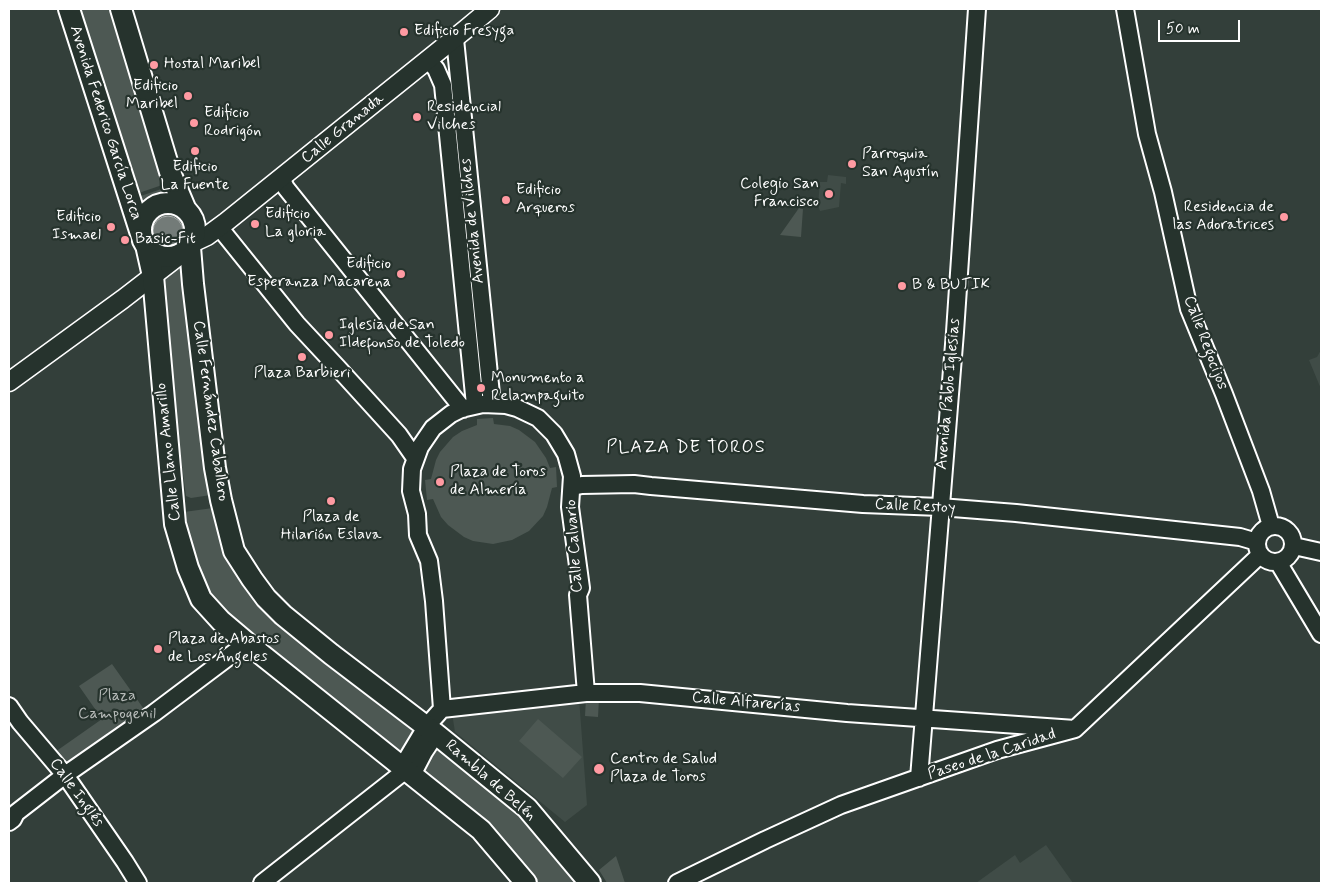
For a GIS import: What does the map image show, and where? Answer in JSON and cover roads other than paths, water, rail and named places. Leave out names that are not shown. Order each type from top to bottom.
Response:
[{"type":"main road","name":"Avenida Federico García Lorca","points":[[69,9],[144,241]]},
{"type":"main road","points":[[121,9],[172,175],[185,208],[195,225],[195,232],[187,248],[171,257],[160,256],[154,253],[144,241],[141,228],[147,213],[153,207],[160,204],[170,203],[185,208]]},
{"type":"main road","name":"Calle Granada","points":[[9,382],[153,276],[187,248],[219,227],[490,9]]},
{"type":"main road","name":"Calle Llano Amarillo","points":[[144,241],[153,276],[175,524],[188,568],[201,599],[221,621],[247,643],[407,771]]},
{"type":"main road","name":"Calle Fernández Caballero","points":[[187,248],[215,468],[234,551],[266,598],[283,615],[431,731]]},
{"type":"main road","name":"Rambla de Belén","points":[[431,731],[527,808],[590,883]]},
{"type":"main road","points":[[407,771],[481,830],[526,883]]},
{"type":"street","name":"Avenida Pablo Iglesias","points":[[918,778],[954,332],[977,9]]},
{"type":"street","name":"Calle Regocijos","points":[[1125,9],[1147,134],[1163,192],[1190,309],[1261,492],[1271,526]]},
{"type":"street","name":"Avenida de Vilches","points":[[455,39],[492,404]]},
{"type":"street","name":"Avenida de Vilches","points":[[428,60],[436,69],[443,85],[469,407]]},
{"type":"street","points":[[262,883],[407,771],[442,709],[429,561],[418,535],[417,514],[411,492],[411,480],[415,458],[433,428],[451,414],[469,407],[286,188],[281,178]]},
{"type":"street","points":[[219,227],[297,324],[399,435],[415,458]]},
{"type":"street","name":"Calle Calvario","points":[[469,407],[492,404],[506,405],[528,412],[547,425],[566,454],[570,464],[572,487],[570,507],[581,588],[578,595],[586,693]]},
{"type":"street","name":"Calle Restoy","points":[[572,487],[582,485],[634,484],[862,504],[940,507],[1044,516],[1240,537],[1258,548]]},
{"type":"street","points":[[1271,526],[1285,528],[1290,533],[1294,546],[1288,558],[1278,562],[1267,561],[1258,548],[1262,531],[1271,526]]},
{"type":"street","points":[[1294,546],[1321,552]]},
{"type":"street","name":"Paseo de la Caridad","points":[[677,883],[841,805],[997,750],[1075,729],[1258,548]]},
{"type":"street","points":[[1278,562],[1321,634]]},
{"type":"street","points":[[11,819],[65,775],[154,713],[247,643]]},
{"type":"street","name":"Calle Alfarerías","points":[[442,709],[586,693],[640,693],[924,719],[1075,729]]},
{"type":"street","name":"Calle Inglés","points":[[9,706],[14,726],[65,775],[138,883]]},
{"type":"place","name":"Edificio Fresyga","points":[[404,32]]},
{"type":"place","name":"Hostal Maribel","points":[[154,65]]},
{"type":"place","name":"Edificio Maribel","points":[[188,96]]},
{"type":"place","name":"Residencial Vilches","points":[[417,117]]},
{"type":"place","name":"Edificio Rodrigón","points":[[194,123]]},
{"type":"place","name":"Edificio La Fuente","points":[[195,151]]},
{"type":"place","name":"Parroquia San Agustín","points":[[852,164]]},
{"type":"place","name":"Colegio San Francisco","points":[[829,194]]},
{"type":"place","name":"Edificio Arqueros","points":[[506,200]]},
{"type":"place","name":"Residencia de las Adoratrices","points":[[1284,217]]},
{"type":"place","name":"Edificio La gloria","points":[[255,224]]},
{"type":"place","name":"Edificio Ismael","points":[[111,227]]},
{"type":"place","name":"Basic-Fit","points":[[125,240]]},
{"type":"place","name":"Edificio Esperanza Macarena","points":[[401,274]]},
{"type":"place","name":"B & BUTIK","points":[[902,286]]},
{"type":"place","name":"Iglesia de San Ildefonso de Toledo","points":[[329,335]]},
{"type":"place","name":"Plaza Barbieri","points":[[302,357]]},
{"type":"place","name":"Monumento a Relampaguito","points":[[481,388]]},
{"type":"place","name":"Plaza de Toros de Almería","points":[[440,482]]},
{"type":"place","name":"Plaza de Hilarión Eslava","points":[[331,501]]},
{"type":"place","name":"Plaza de Abastos de Los Ángeles","points":[[158,649]]},
{"type":"place","name":"Centro de Salud Plaza de Toros","points":[[599,769]]},
{"type":"district","name":"PLAZA DE TOROS","points":[[686,448]]},
{"type":"park label","name":"Plaza Campogenil","points":[[117,706]]}]
